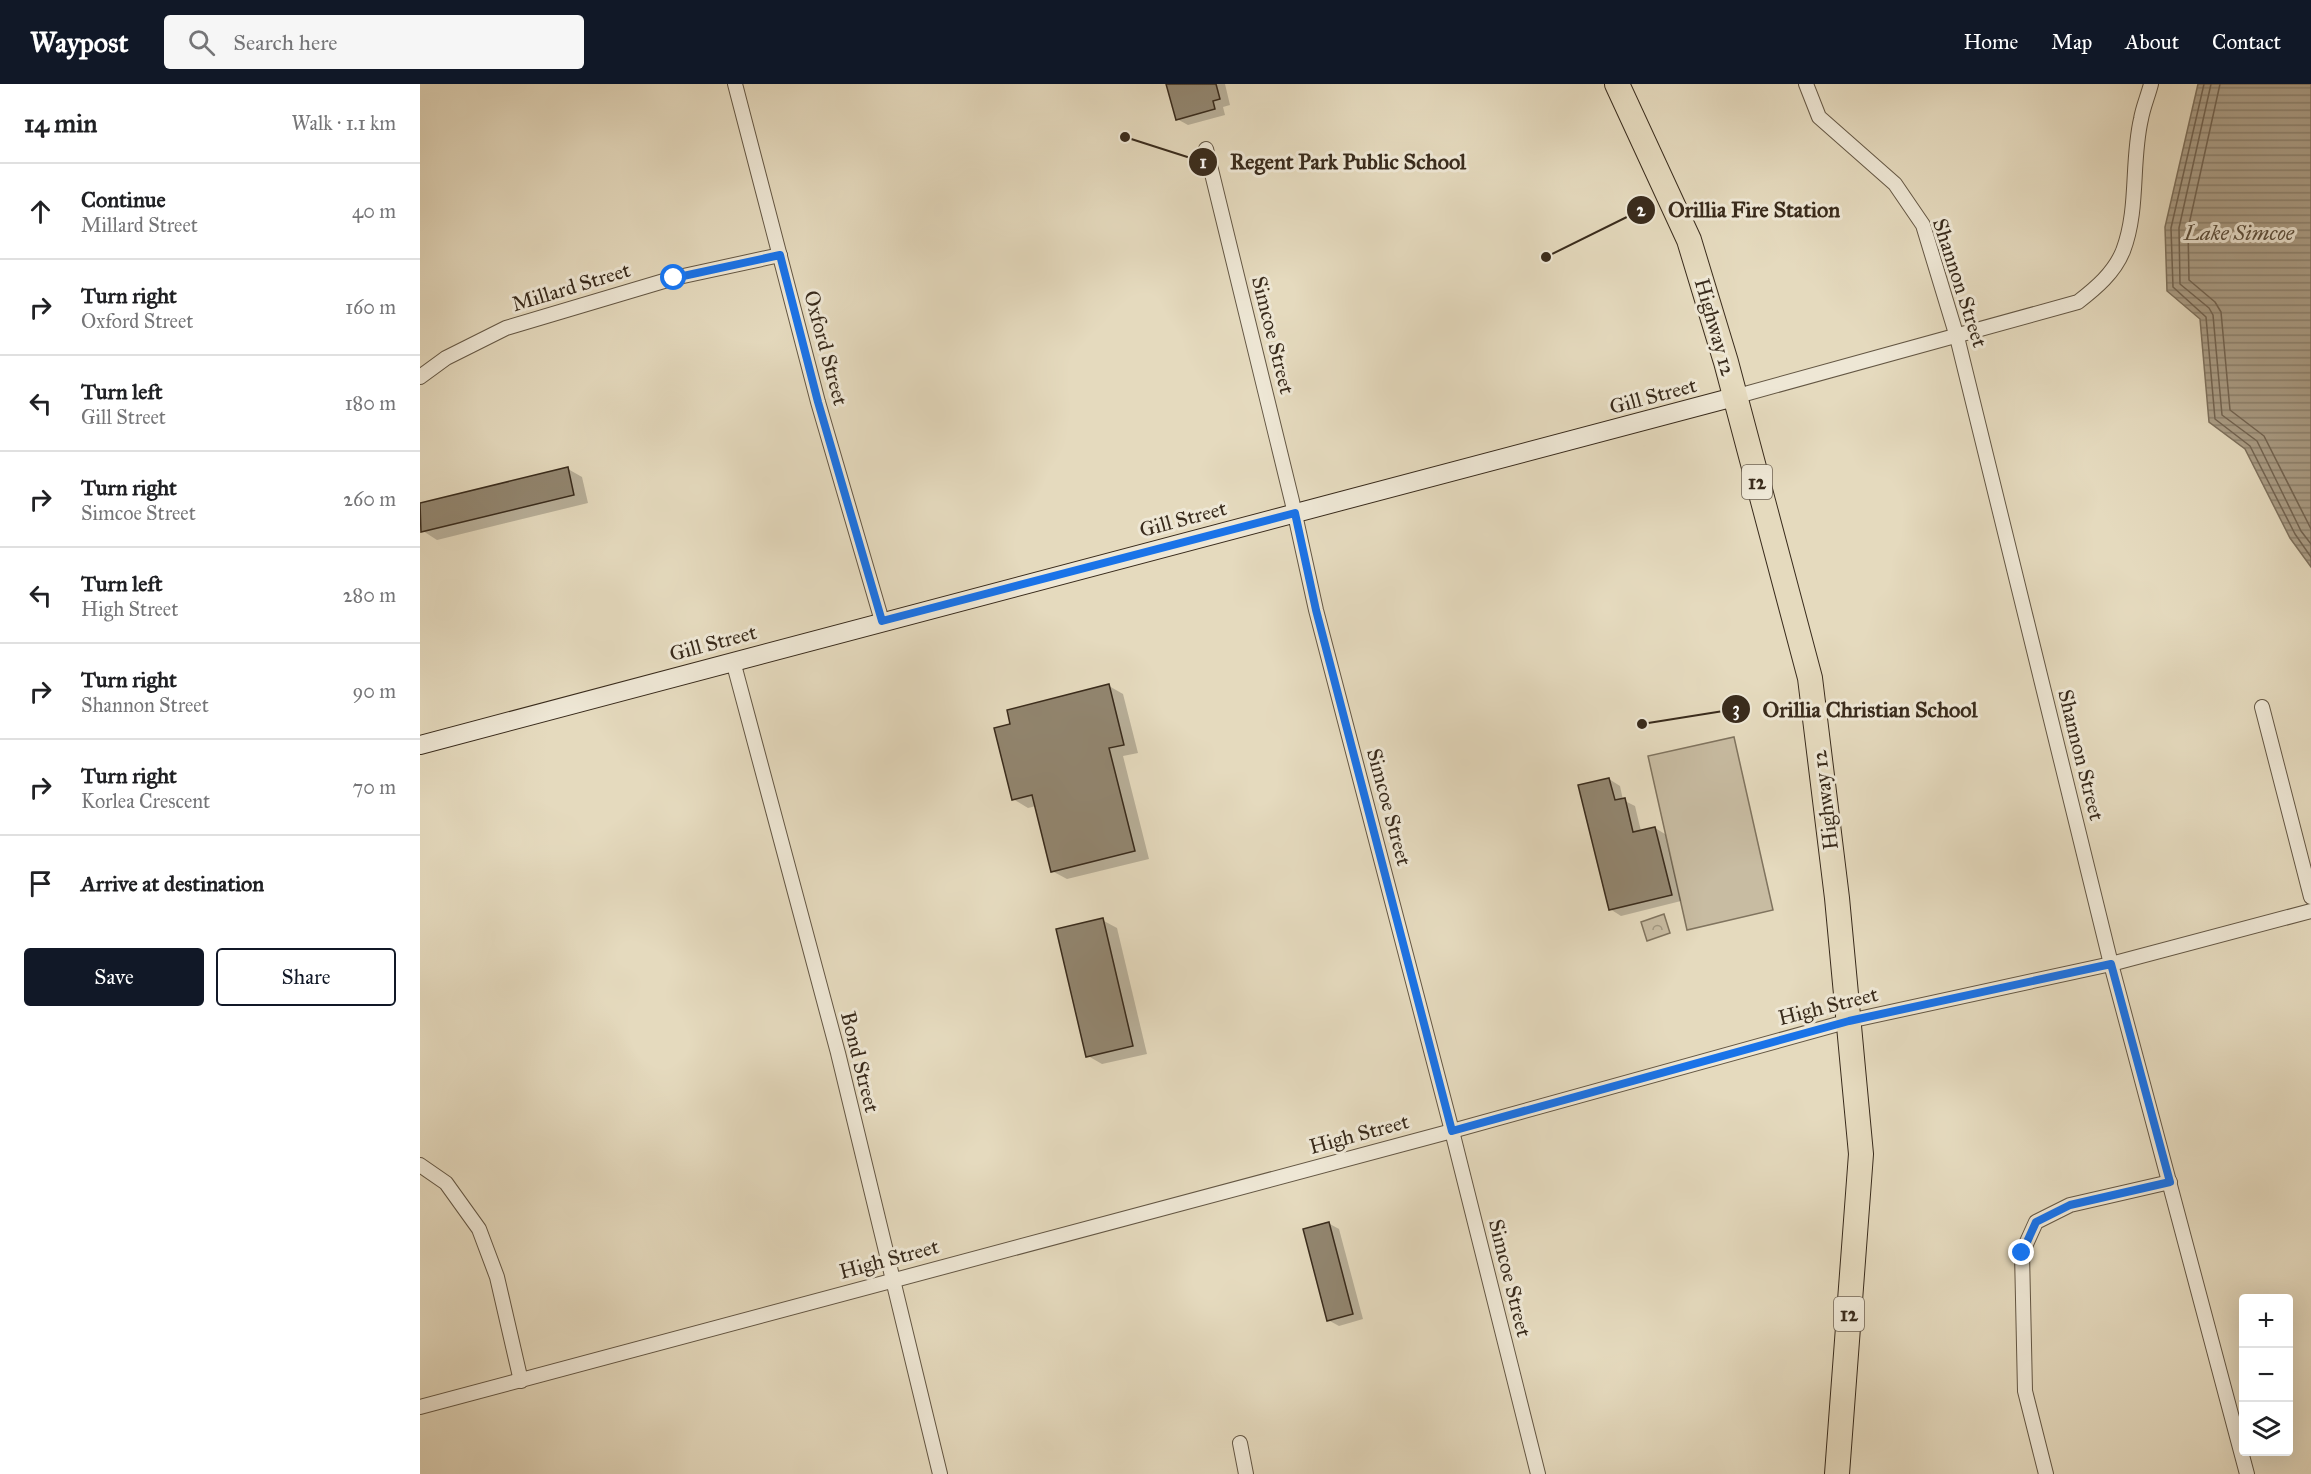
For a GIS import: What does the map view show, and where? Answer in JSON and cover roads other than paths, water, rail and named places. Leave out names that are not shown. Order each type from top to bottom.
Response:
[{"type":"highway","name":"Highway 12","points":[[1617,84],[1689,240],[1810,678],[1837,897],[1861,1154],[1836,1474]]},
{"type":"main road","name":"Gill Street","points":[[420,745],[1734,397]]},
{"type":"street","name":"Oxford Street","points":[[735,84],[818,402],[882,621]]},
{"type":"street","name":"Shannon Street","points":[[1806,84],[1820,117],[1895,184],[1923,225],[1957,337],[2111,964],[2247,1474]]},
{"type":"street","name":"Gill Street","points":[[1734,397],[2078,302],[2100,285],[2122,251],[2132,214],[2140,120],[2151,84]]},
{"type":"street","name":"Simcoe Street","points":[[1206,149],[1295,513],[1316,610],[1452,1131],[1538,1474]]},
{"type":"street","name":"Millard Street","points":[[420,377],[446,358],[506,328],[674,278],[780,255]]},
{"type":"street","name":"Bond Street","points":[[733,661],[837,1053],[940,1474]]},
{"type":"street","points":[[2262,707],[2311,897]]},
{"type":"street","name":"High Street","points":[[420,1407],[1452,1131],[1849,1021],[2111,964],[2311,911]]},
{"type":"street","points":[[420,1165],[446,1183],[479,1229],[497,1277],[521,1381]]},
{"type":"street","points":[[2046,1474],[2025,1391],[2022,1253],[2036,1222],[2070,1205],[2170,1182]]},
{"type":"street","points":[[1240,1443],[1246,1474]]},
{"type":"water","name":"Lake Simcoe","points":[[2198,84],[2311,84],[2311,567],[2290,538],[2245,449],[2209,422],[2200,319],[2167,291],[2165,227]]},
{"type":"place","name":"Regent Park Public School","points":[[1125,137]]},
{"type":"place","name":"Orillia Fire Station","points":[[1546,257]]},
{"type":"place","name":"Orillia Christian School","points":[[1642,724]]}]
